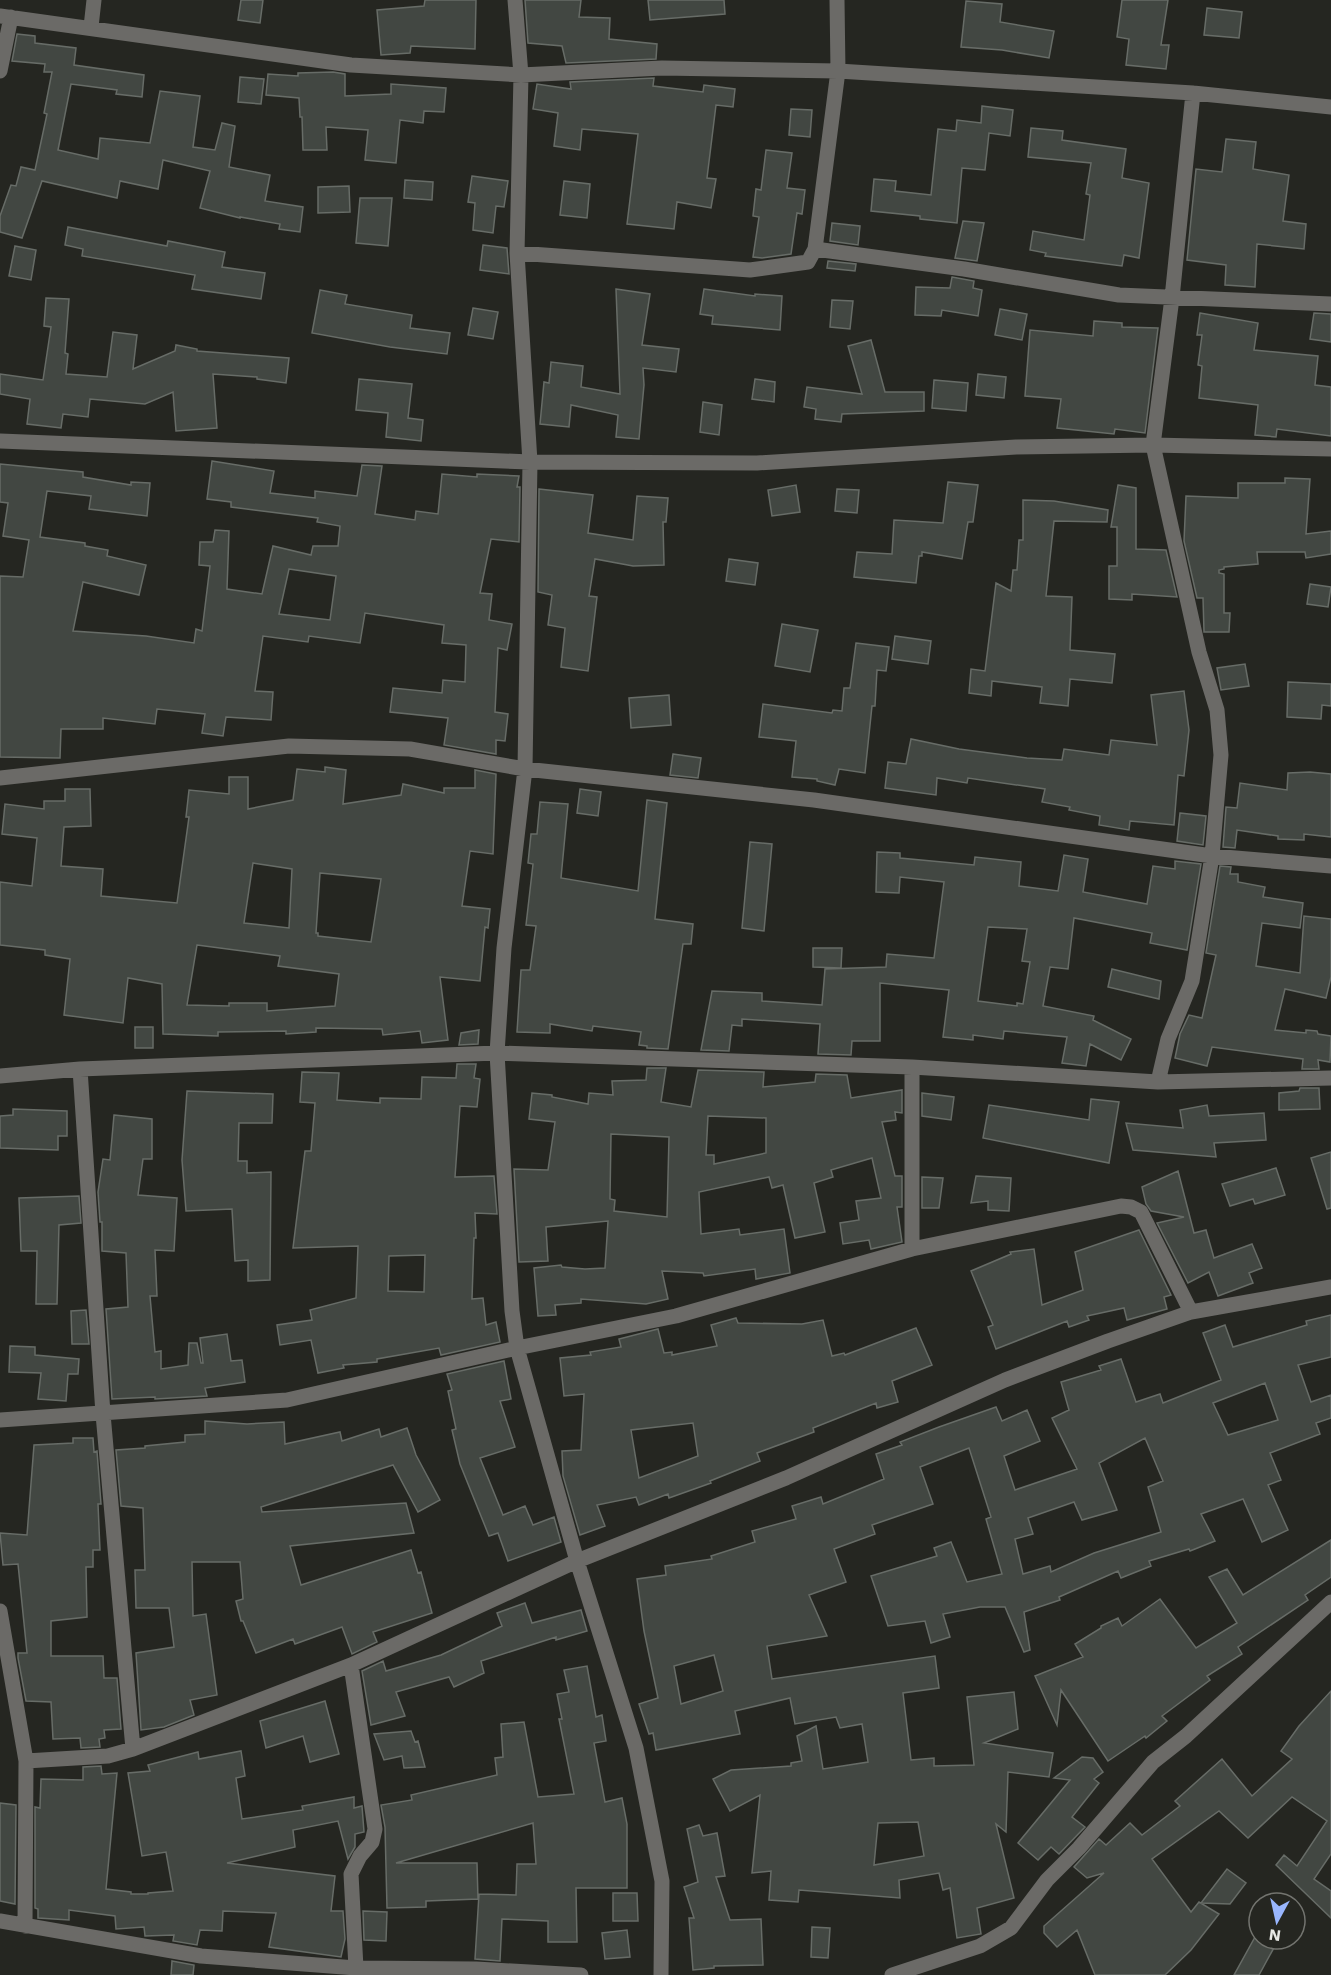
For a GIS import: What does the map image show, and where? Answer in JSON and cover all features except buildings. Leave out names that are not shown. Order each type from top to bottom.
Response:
[{"type":"street","points":[[91,27],[94,0]]},
{"type":"street","points":[[514,0],[521,75],[517,253],[530,462],[525,769],[504,948],[497,1053],[512,1311],[517,1348],[577,1561],[636,1748],[662,1881],[661,1975]]},
{"type":"street","points":[[517,253],[750,270],[808,262],[815,249],[838,71],[837,0]]},
{"type":"street","points":[[0,71],[6,16],[351,65],[521,75],[662,68],[838,71],[1193,93],[1331,107]]},
{"type":"street","points":[[1158,1082],[1168,1039],[1192,981],[1212,856],[1221,755],[1217,710],[1199,652],[1153,445],[1172,298],[1193,93]]},
{"type":"street","points":[[815,249],[964,268],[1119,295],[1331,303]]},
{"type":"street","points":[[0,441],[530,462],[758,463],[1016,447],[1153,445],[1331,448]]},
{"type":"street","points":[[0,778],[289,746],[410,749],[525,769],[814,800],[1212,856],[1331,866]]},
{"type":"street","points":[[0,1076],[80,1069],[497,1053],[912,1067],[1158,1082],[1331,1078]]},
{"type":"street","points":[[912,1067],[912,1249]]},
{"type":"street","points":[[80,1069],[103,1414],[133,1749]]},
{"type":"street","points":[[0,1420],[287,1400],[517,1348],[676,1316],[912,1249],[1103,1209],[1131,1207],[1141,1212],[1191,1312]]},
{"type":"street","points":[[26,1761],[108,1756],[133,1749],[351,1665],[577,1561],[786,1478],[1005,1380],[1108,1341],[1191,1312],[1331,1287]]},
{"type":"street","points":[[892,1975],[980,1946],[1011,1928],[1047,1880],[1079,1848],[1153,1762],[1186,1736],[1331,1602]]},
{"type":"street","points":[[0,1611],[26,1761],[25,1926]]},
{"type":"street","points":[[351,1665],[375,1829],[372,1842],[360,1856],[351,1874],[356,1968]]},
{"type":"street","points":[[0,1921],[201,1956],[356,1968],[476,1969],[581,1975]]}]
